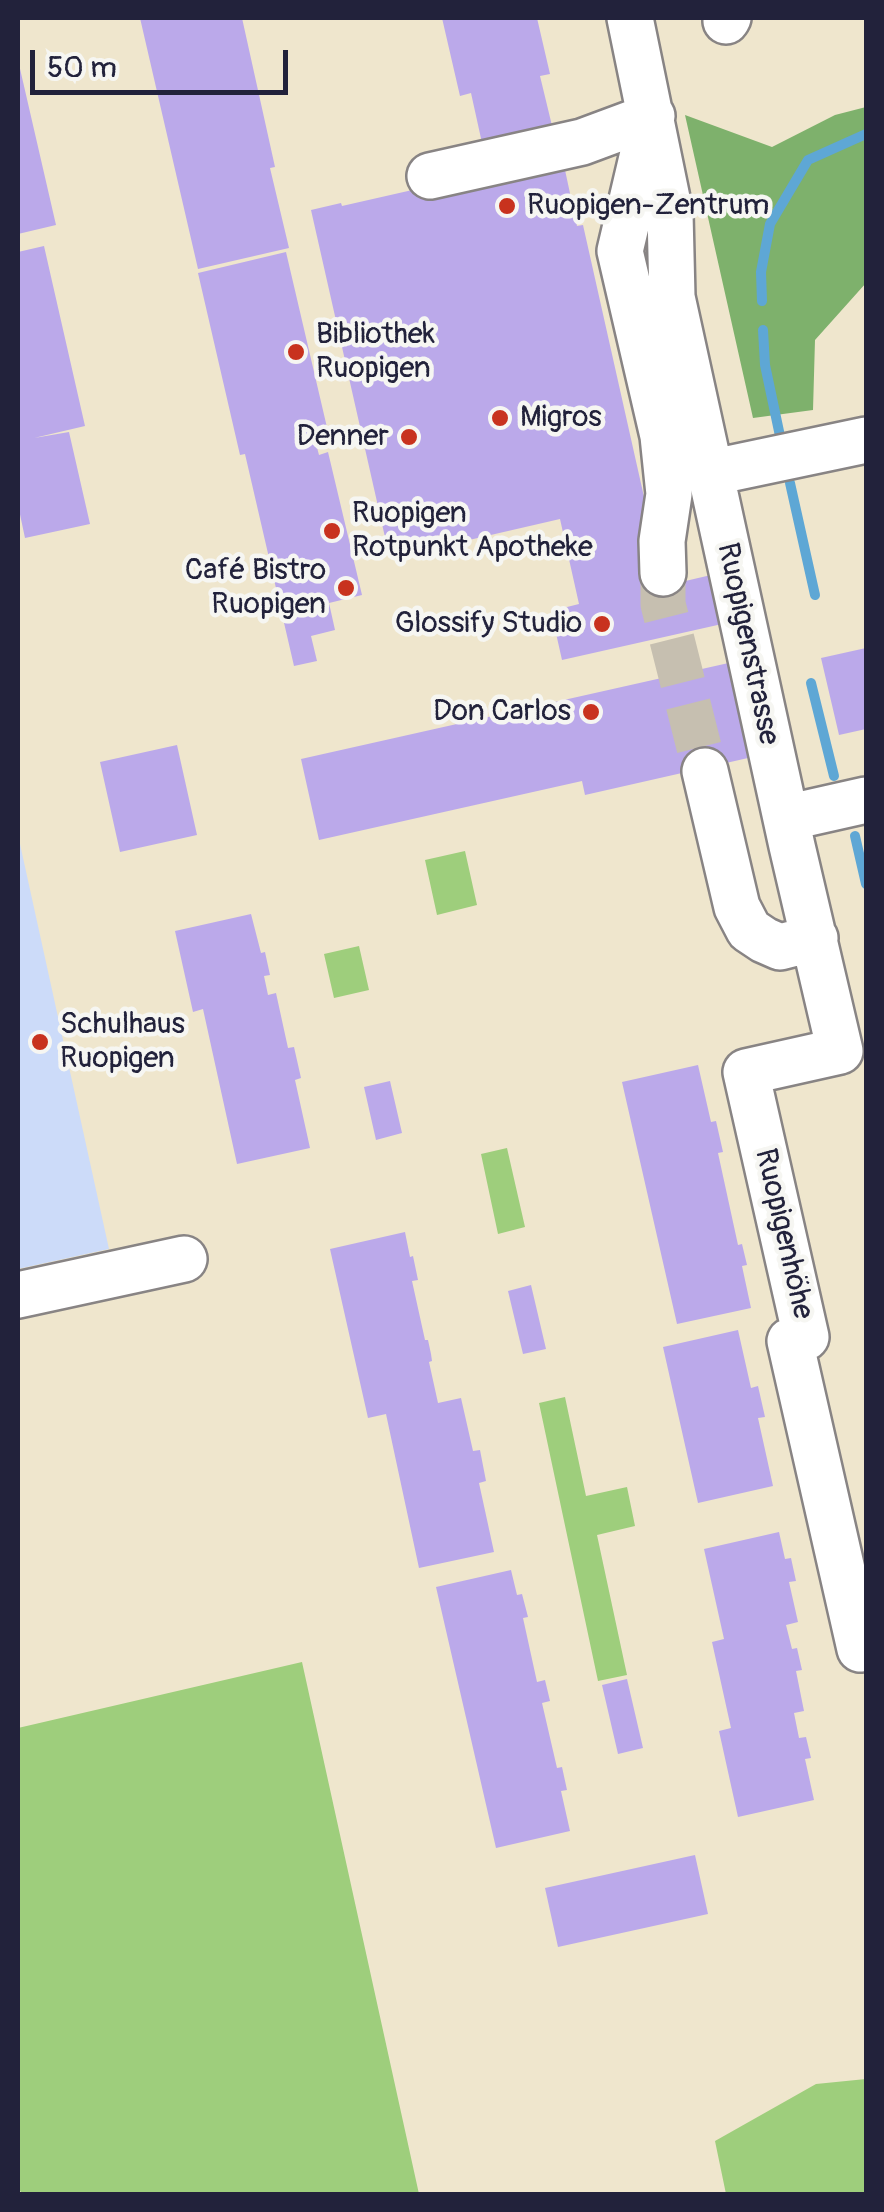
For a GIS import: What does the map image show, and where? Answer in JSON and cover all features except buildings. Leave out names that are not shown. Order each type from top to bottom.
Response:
[{"type":"street","name":"Ruopigenstrasse","points":[[630,18],[670,212],[672,298],[815,938]]},
{"type":"street","name":"Ruopigenstrasse","points":[[652,116],[620,251],[663,436],[669,494],[662,541],[663,572]]},
{"type":"street","points":[[430,176],[582,142],[652,116]]},
{"type":"street","points":[[709,473],[866,440]]},
{"type":"street","points":[[705,771],[736,906],[749,930],[780,946],[815,938]]},
{"type":"street","points":[[786,818],[866,800]]},
{"type":"street","name":"Ruopigenhöhe","points":[[815,938],[840,1050],[746,1072],[806,1337],[790,1341],[860,1648]]},
{"type":"street","points":[[20,1280],[184,1258]]},
{"type":"shaded area","name":"Schulhaus Ruopigen","points":[[18,835],[109,1249],[18,1269]]},
{"type":"green space","points":[[866,107],[866,283],[815,340],[813,410],[753,418],[685,115],[772,147],[835,115]]},
{"type":"green space","points":[[465,851],[477,905],[437,915],[425,860]]},
{"type":"green space","points":[[359,946],[369,990],[334,998],[324,954]]},
{"type":"green space","points":[[507,1148],[525,1227],[498,1234],[481,1154]]},
{"type":"green space","points":[[565,1397],[586,1496],[627,1487],[635,1526],[597,1535],[627,1675],[598,1681],[539,1403]]},
{"type":"green space","points":[[302,1662],[419,2194],[22,2194],[18,2187],[18,1728]]},
{"type":"green space","points":[[866,2079],[866,2194],[726,2194],[715,2141],[816,2084]]},
{"type":"waterway","points":[[762,301],[761,272],[770,224],[808,160],[866,134]]},
{"type":"waterway","points":[[763,330],[765,365],[780,436]]},
{"type":"waterway","points":[[790,483],[815,595]]},
{"type":"waterway","points":[[811,683],[834,776]]},
{"type":"waterway","points":[[855,836],[866,884]]},
{"type":"tunnel","points":[[663,573],[663,604],[705,771]]},
{"type":"place","name":"Ruopigen-Zentrum","points":[[507,206]]},
{"type":"place","name":"Bibliothek Ruopigen","points":[[296,352]]},
{"type":"place","name":"Migros","points":[[500,418]]},
{"type":"place","name":"Denner","points":[[409,437]]},
{"type":"place","name":"Ruopigen Rotpunkt Apotheke","points":[[332,531]]},
{"type":"place","name":"Café Bistro Ruopigen","points":[[346,588]]},
{"type":"place","name":"Glossify Studio","points":[[602,624]]},
{"type":"place","name":"Don Carlos","points":[[591,712]]},
{"type":"place","name":"Schulhaus Ruopigen","points":[[40,1042]]}]
